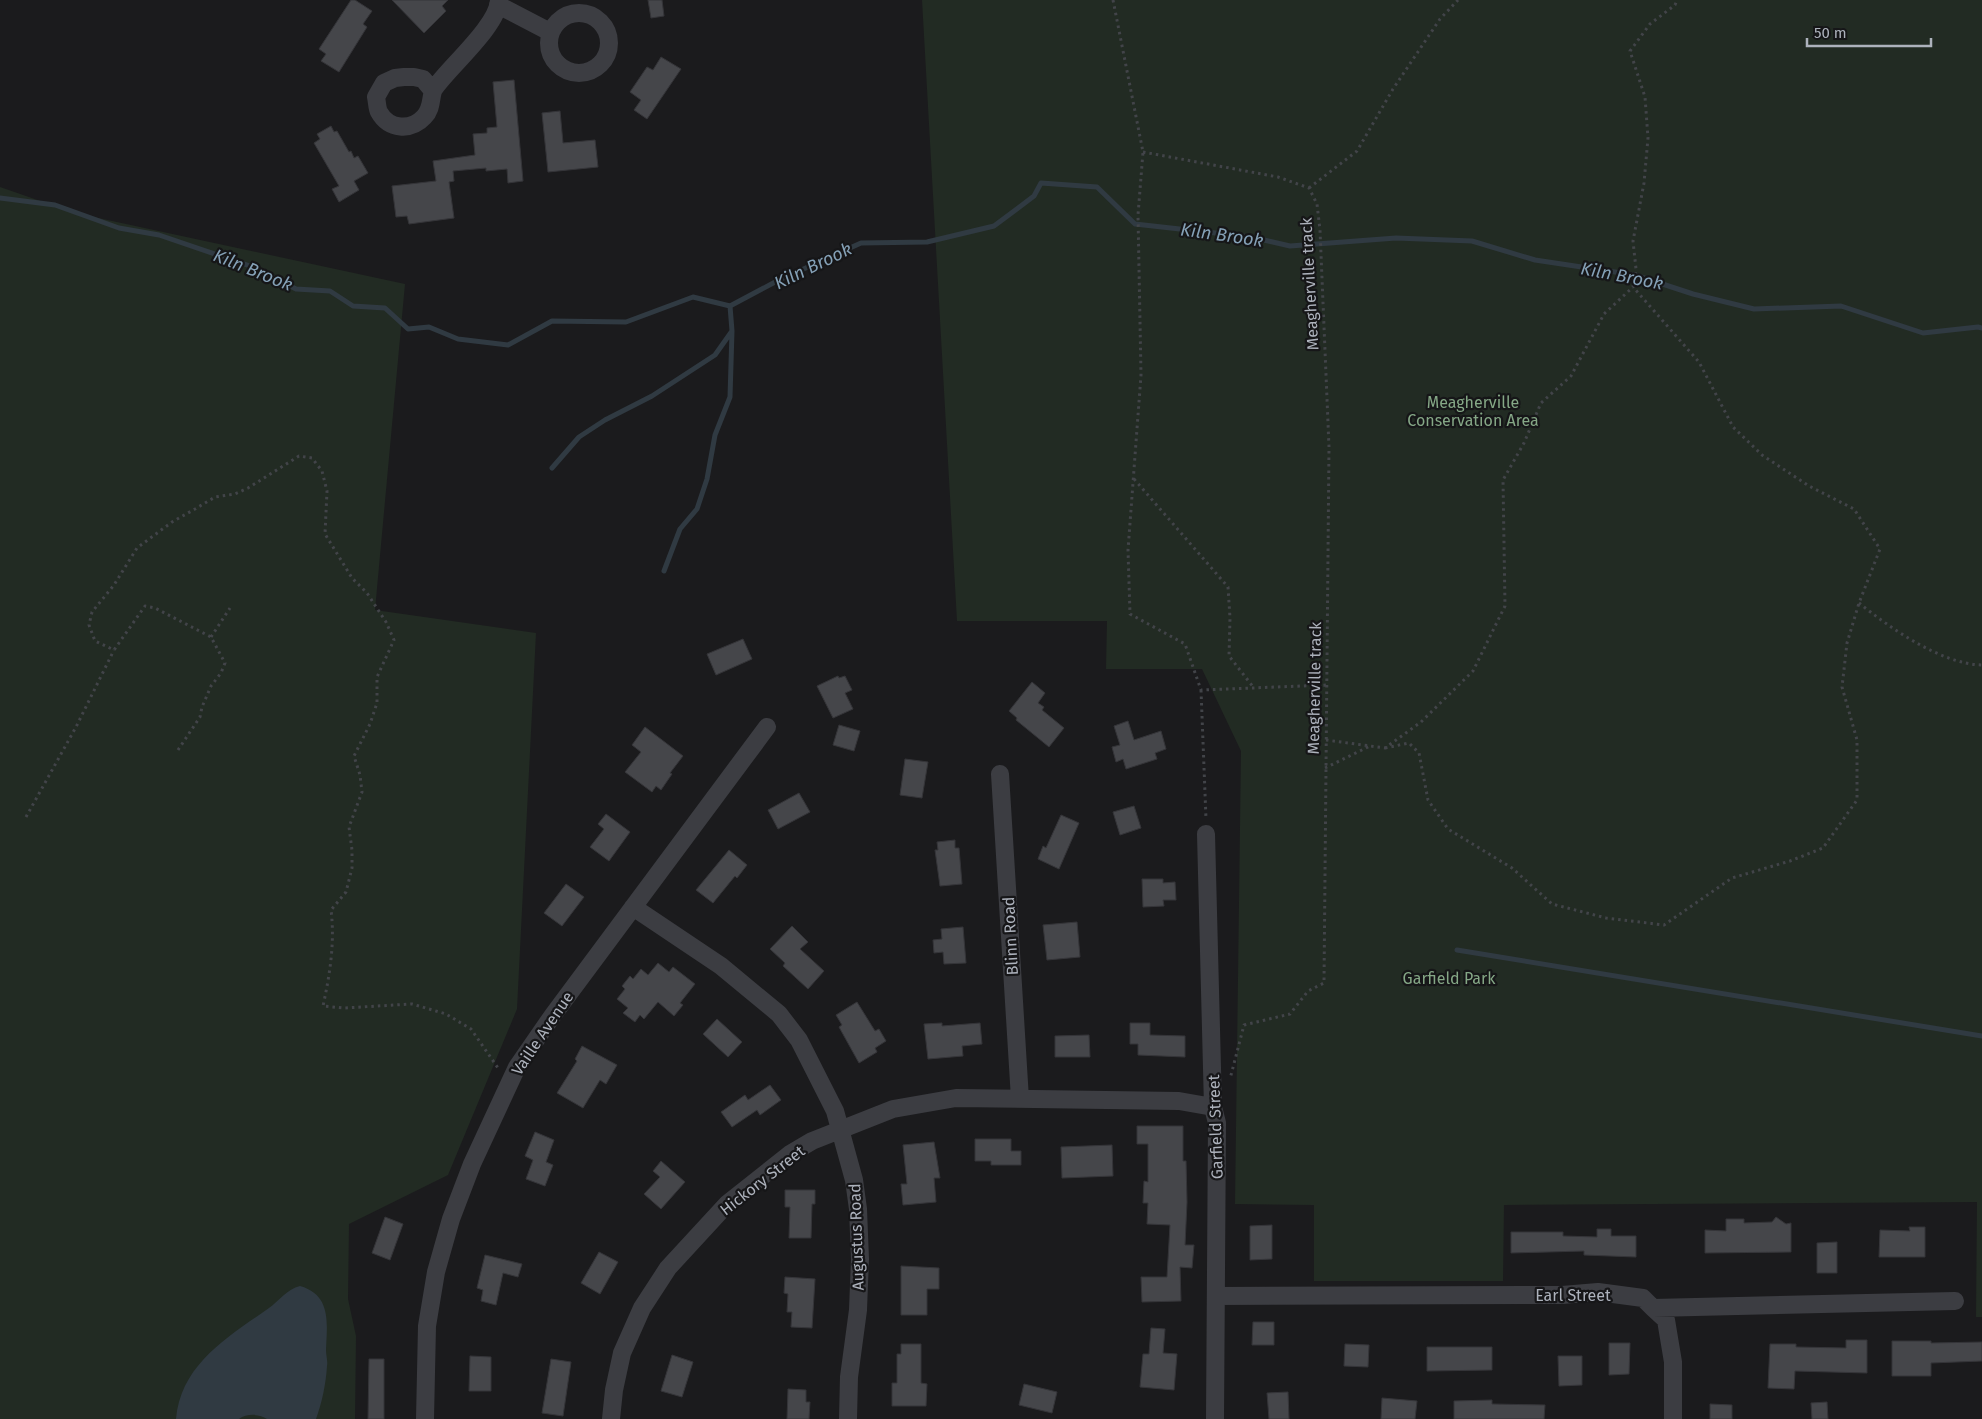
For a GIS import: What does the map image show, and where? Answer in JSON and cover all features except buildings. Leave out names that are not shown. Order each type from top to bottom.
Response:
[{"type":"street","points":[[433,91],[463,58],[488,24],[498,2],[550,32]]},
{"type":"street","name":"Vaille Avenue","points":[[425,1419],[427,1326],[436,1272],[451,1219],[472,1164],[511,1079],[517,1067],[553,1015],[767,727]]},
{"type":"street","name":"Blinn Road","points":[[1000,774],[1020,1099]]},
{"type":"street","name":"Garfield Street","points":[[1206,834],[1214,1107],[1217,1123],[1215,1419]]},
{"type":"street","name":"Augustus Road","points":[[633,907],[721,966],[779,1014],[799,1040],[835,1110],[854,1180],[858,1209],[860,1259],[858,1310],[849,1378],[848,1419]]},
{"type":"street","name":"Hickory Street","points":[[611,1419],[614,1390],[622,1353],[642,1308],[668,1268],[727,1204],[790,1154],[812,1141],[893,1109],[956,1098],[1179,1101],[1214,1107]]},
{"type":"street","name":"Earl Street","points":[[1216,1296],[1562,1295],[1598,1292],[1643,1298],[1654,1308],[1955,1301]]},
{"type":"street","points":[[1654,1308],[1666,1320],[1673,1362],[1673,1419]]},
{"type":"path","points":[[1113,0],[1143,152],[1138,215],[1141,375],[1128,550],[1130,614],[1185,644],[1201,690],[1206,834]]},
{"type":"path","points":[[1143,152],[1278,177],[1309,188],[1357,151],[1393,89],[1440,19],[1458,0]]},
{"type":"path","points":[[1326,740],[1385,748],[1409,744],[1419,753],[1428,800],[1448,829],[1512,868],[1552,904],[1606,918],[1664,925],[1732,878],[1790,861],[1823,848],[1857,800],[1856,740],[1842,687],[1847,643],[1859,603],[1880,550],[1854,509],[1809,486],[1762,455],[1734,427],[1699,362],[1633,287],[1636,269],[1633,240],[1644,182],[1648,138],[1644,97],[1630,51],[1650,24],[1675,5],[1677,0]]},
{"type":"path","name":"Meagherville track","points":[[1230,1084],[1244,1025],[1290,1014],[1308,991],[1324,983],[1329,447],[1322,251],[1317,204],[1309,188]]},
{"type":"path","points":[[1385,748],[1420,722],[1472,671],[1506,606],[1503,480],[1524,443],[1541,403],[1572,376],[1604,314],[1633,287]]},
{"type":"path","points":[[114,650],[95,640],[89,625],[92,612],[114,585],[137,548],[172,522],[216,497],[235,494],[267,478],[299,456],[312,458],[322,471],[327,491],[325,534],[352,578],[367,593],[386,622],[394,640],[377,677],[377,703],[370,724],[354,756],[360,775],[362,792],[349,827],[352,868],[346,892],[331,910],[334,931],[330,972],[323,1006],[344,1008],[412,1004],[446,1014],[471,1029],[500,1070],[511,1079]]},
{"type":"path","points":[[1133,478],[1228,588],[1230,618],[1229,656],[1254,688]]},
{"type":"path","points":[[1859,603],[1921,646],[1970,665],[1982,665]]},
{"type":"path","points":[[26,817],[76,727],[114,650],[145,606],[155,608],[211,637],[225,663],[221,673],[211,686],[200,717],[178,750]]},
{"type":"path","points":[[211,637],[230,608]]},
{"type":"path","points":[[1201,690],[1326,685]]},
{"type":"path","points":[[1326,768],[1370,746]]},
{"type":"green space","name":"Meagherville Conservation Area","points":[[922,0],[1982,0],[1982,1317],[1976,1317],[1977,1202],[1504,1205],[1503,1281],[1314,1281],[1314,1205],[1235,1204],[1241,751],[1202,669],[1106,669],[1107,621],[957,621]]},
{"type":"green space","points":[[0,187],[75,213],[405,284],[375,610],[536,633],[517,1009],[448,1175],[349,1224],[348,1299],[356,1336],[355,1419],[0,1419]]},
{"type":"shaded area","points":[[300,1286],[318,1296],[323,1303],[327,1321],[325,1386],[316,1419],[267,1419],[253,1415],[239,1419],[176,1419],[180,1400],[187,1383],[197,1367],[209,1354],[287,1292]]},
{"type":"waterway","name":"Kiln Brook","points":[[0,198],[55,205],[119,228],[159,235],[253,267],[296,289],[330,291],[353,306],[385,308],[408,329],[429,327],[458,339],[508,345],[552,321],[626,322],[693,297],[730,306],[777,281],[861,243],[927,242],[994,226],[1034,196],[1041,183],[1097,187],[1135,224],[1251,237],[1290,246],[1396,238],[1472,241],[1535,260],[1635,275],[1693,294],[1754,309],[1841,306],[1923,333],[1982,328]]},
{"type":"waterway","points":[[552,468],[579,437],[605,420],[652,396],[715,355],[732,331],[730,306]]},
{"type":"waterway","points":[[664,571],[680,529],[697,509],[707,479],[715,435],[730,397],[732,331]]},
{"type":"waterway","points":[[1457,950],[1982,1036]]},
{"type":"park label","name":"Garfield Park","points":[[1449,978]]}]
